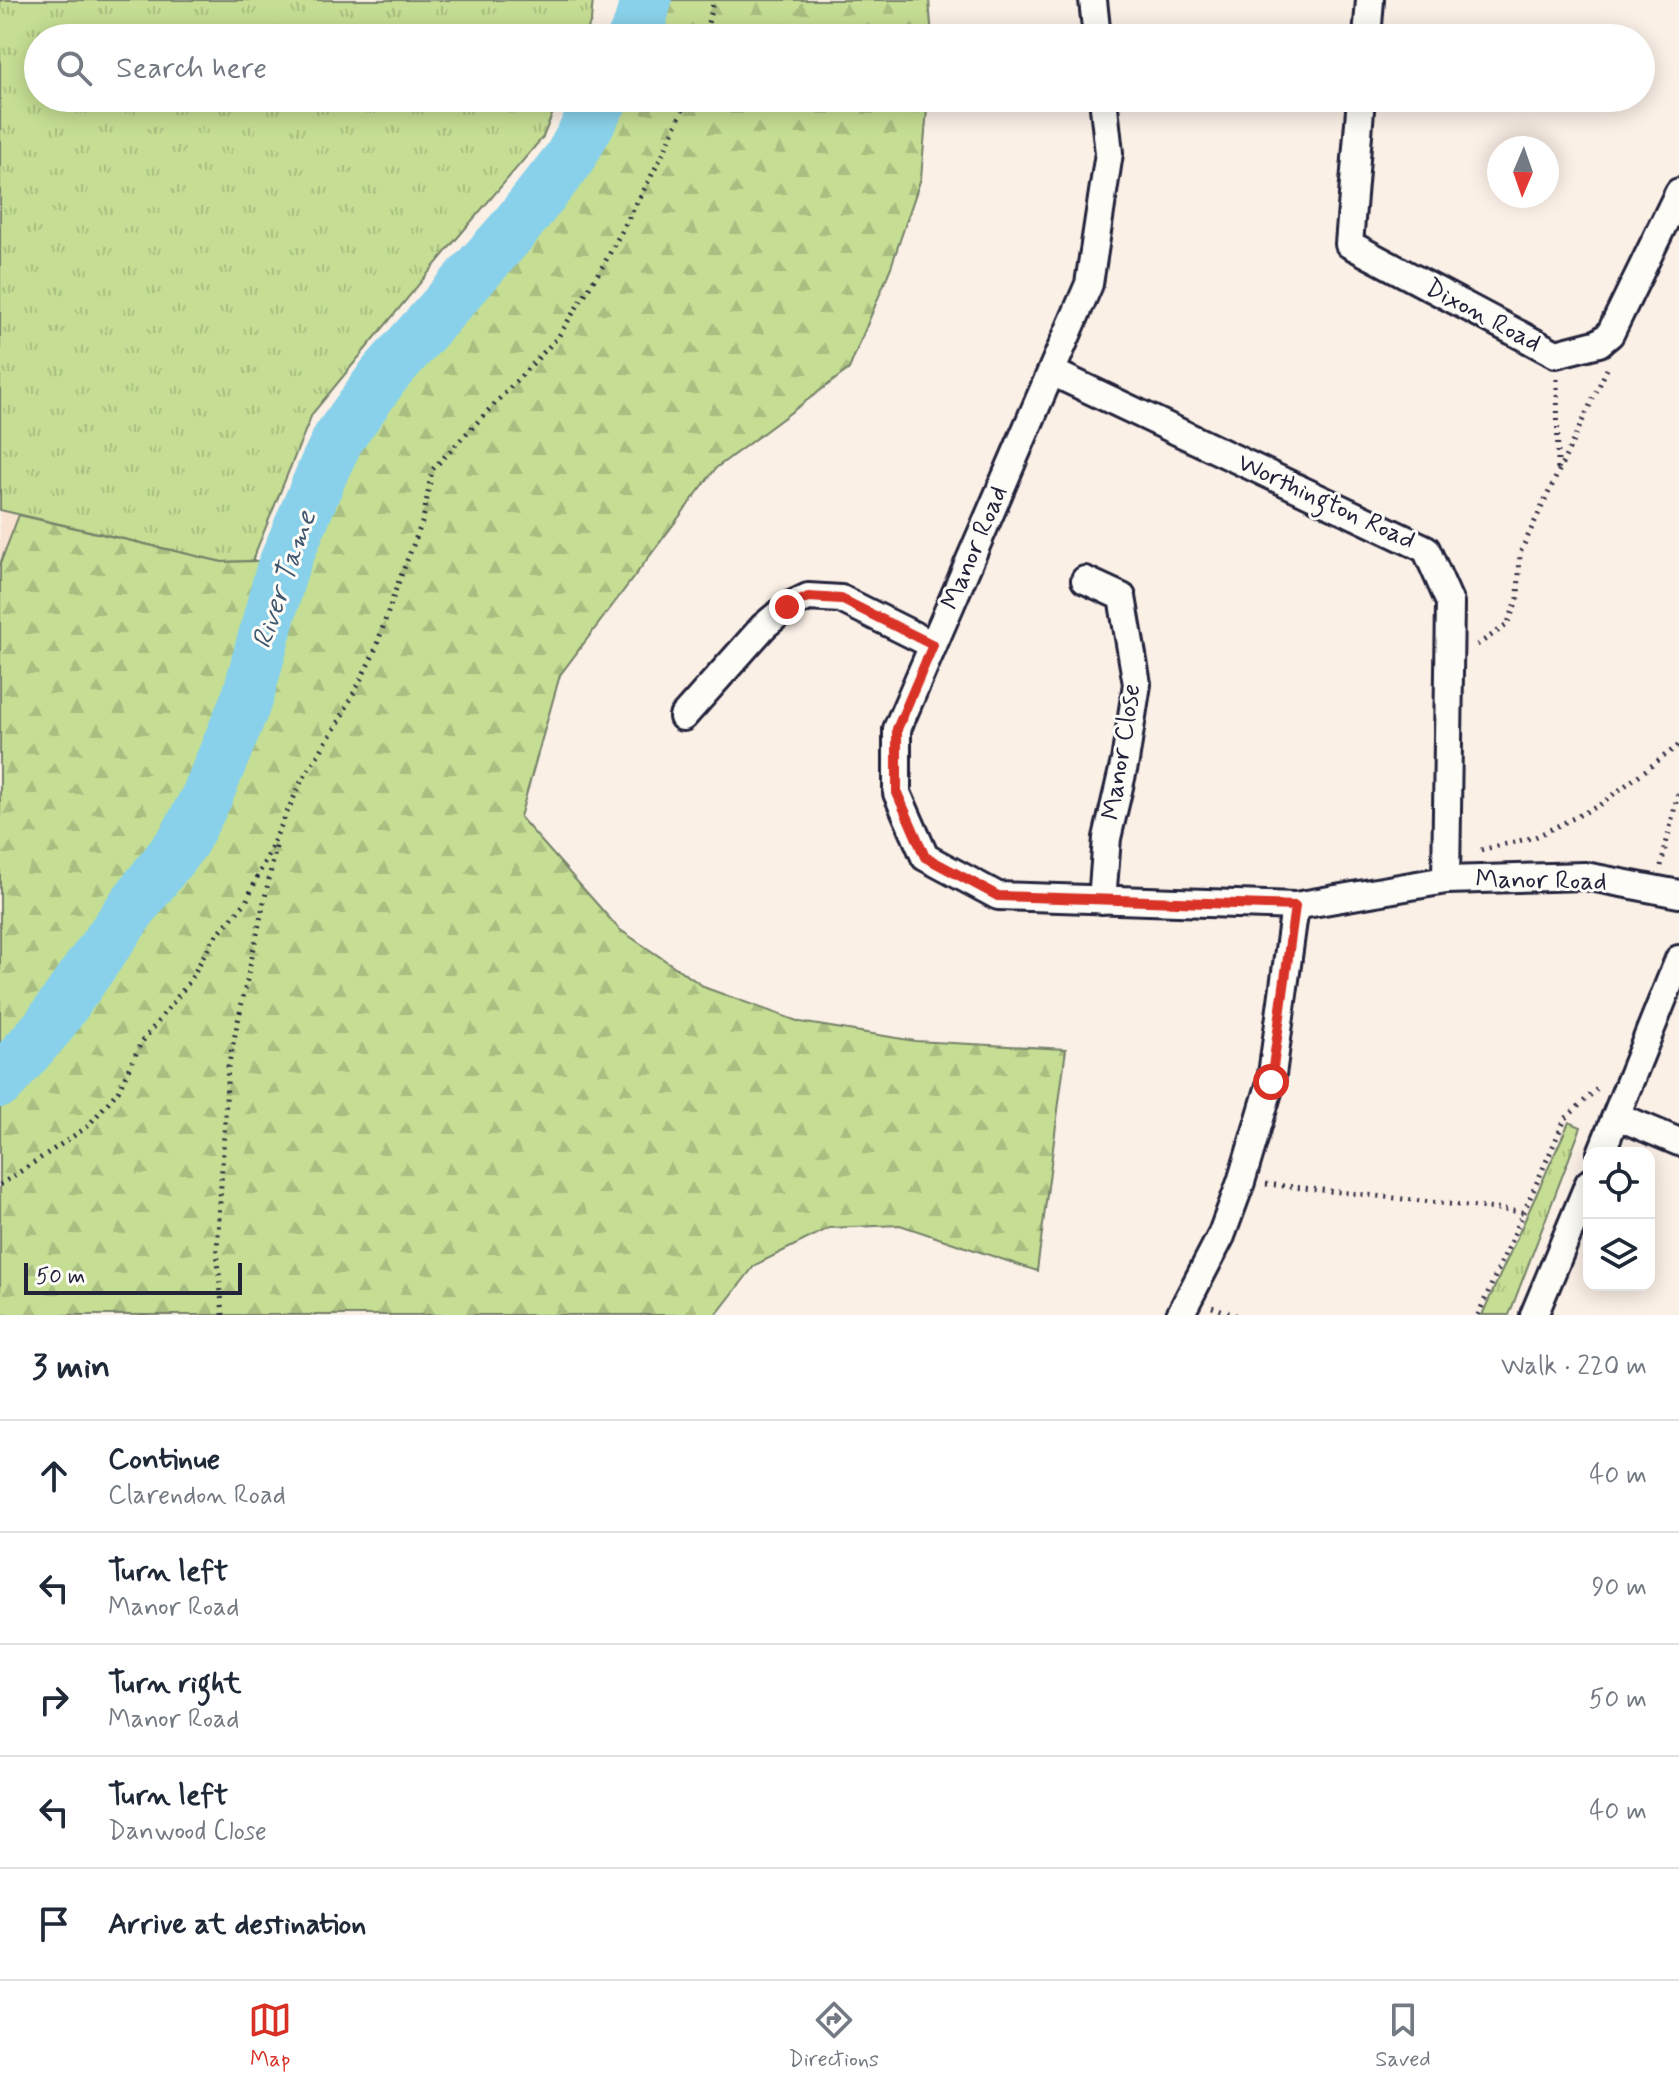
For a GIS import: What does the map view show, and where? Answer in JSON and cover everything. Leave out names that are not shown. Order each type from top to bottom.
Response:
[{"type":"street","points":[[1093,0],[1096,24]]},
{"type":"street","points":[[1368,24],[1370,0]]},
{"type":"street","name":"Manor Road","points":[[1105,112],[1109,153],[1089,284],[897,729],[897,793],[925,857],[998,896],[1295,906],[1446,868],[1585,876],[1679,894]]},
{"type":"street","name":"Dixon Road","points":[[1360,112],[1349,244],[1556,354],[1599,343]]},
{"type":"street","points":[[1599,343],[1610,334],[1679,192]]},
{"type":"street","name":"Worthington Road","points":[[1052,372],[1426,549],[1450,603],[1446,868]]},
{"type":"street","name":"Manor Close","points":[[1085,580],[1122,597],[1137,684],[1125,761],[1107,838],[1102,900]]},
{"type":"street","points":[[683,717],[764,626],[787,607],[808,597],[841,599],[933,645]]},
{"type":"street","points":[[1180,1315],[1221,1236],[1271,1082],[1295,906]]},
{"type":"street","points":[[1604,1147],[1679,959]]},
{"type":"street","points":[[1617,1116],[1679,1142]]},
{"type":"street","points":[[1534,1315],[1583,1197]]},
{"type":"path","points":[[708,24],[714,0]]},
{"type":"path","points":[[0,1185],[87,1127],[118,1091],[141,1043],[190,981],[213,939],[246,902],[301,782],[340,720],[374,653],[423,520],[432,470],[558,337],[604,264],[649,182],[682,112]]},
{"type":"path","points":[[1449,654],[1473,648],[1507,625],[1518,598],[1520,553],[1609,363],[1599,343]]},
{"type":"path","points":[[1556,354],[1558,472]]},
{"type":"path","points":[[1446,868],[1467,853],[1535,837],[1598,806],[1679,745]]},
{"type":"path","points":[[1663,855],[1679,789]]},
{"type":"path","points":[[223,1315],[217,1251],[228,1067],[279,829]]},
{"type":"path","points":[[1478,1315],[1565,1119],[1594,1090],[1605,1085]]},
{"type":"path","points":[[1241,1182],[1523,1212]]},
{"type":"shaded area","points":[[0,510],[19,515],[0,564]]},
{"type":"green space","points":[[0,0],[593,0],[590,24],[24,24],[24,112],[553,112],[543,137],[312,414],[252,561],[222,562],[0,510]]},
{"type":"green space","points":[[646,0],[929,0],[931,24],[640,24]]},
{"type":"green space","points":[[595,112],[927,112],[921,178],[891,267],[849,369],[716,468],[560,675],[520,817],[619,929],[706,988],[800,1022],[915,1041],[1066,1049],[1037,1271],[900,1225],[829,1228],[755,1265],[716,1315],[0,1315],[0,564],[19,515],[222,562],[286,560],[323,467],[364,401],[420,331],[539,197],[581,138]]},
{"type":"green space","points":[[1569,1122],[1581,1127],[1509,1315],[1482,1315]]},
{"type":"waterway","name":"River Tame","points":[[640,24],[646,0]]},
{"type":"waterway","name":"River Tame","points":[[0,1082],[48,1027],[133,906],[184,840],[207,796],[248,696],[282,569],[338,439],[384,375],[512,231],[569,159],[595,112]]},
{"type":"route","points":[[787,607],[808,597],[841,599],[933,645],[897,729],[897,793],[925,857],[998,896],[1295,906],[1271,1082]]}]
